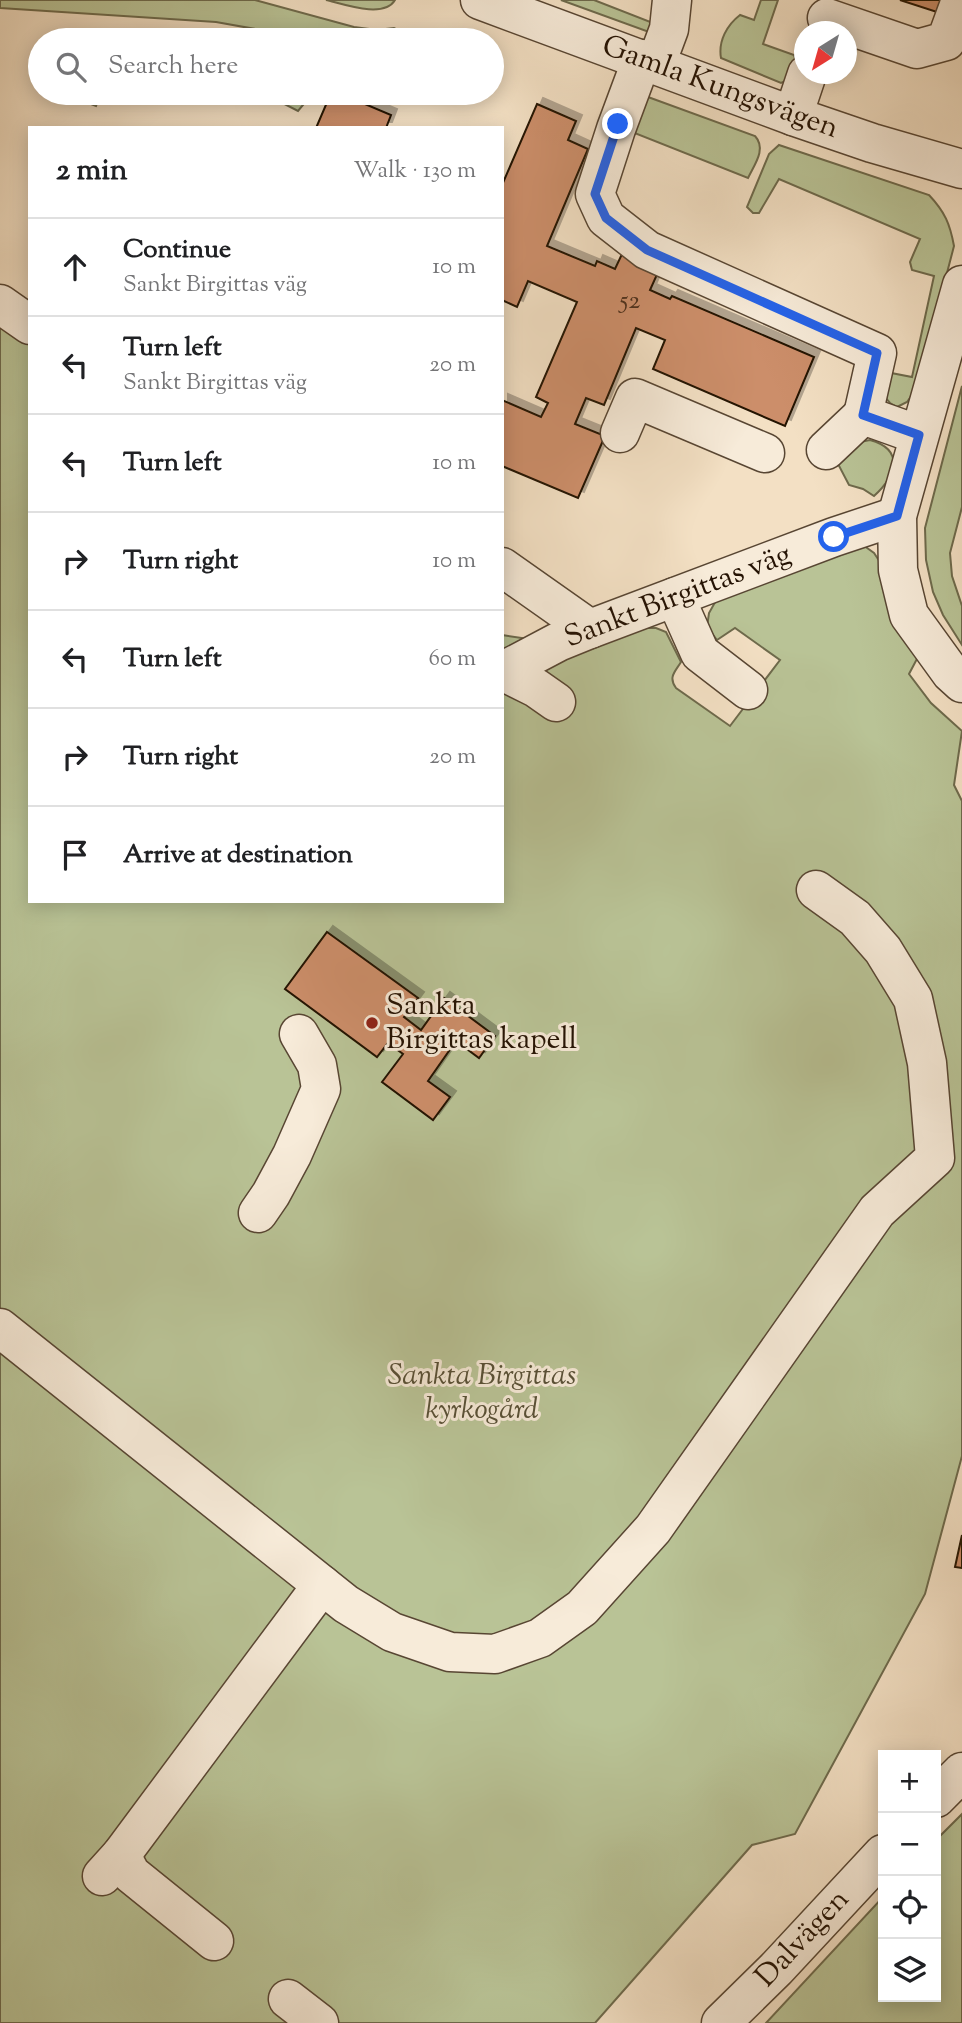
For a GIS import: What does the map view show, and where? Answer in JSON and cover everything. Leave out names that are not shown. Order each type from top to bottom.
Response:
[{"type":"street","name":"Gamla Kungsvägen","points":[[480,0],[520,7],[649,61],[793,116],[872,143],[962,169]]},
{"type":"street","points":[[672,0],[669,29],[649,61],[616,129],[595,194],[606,218],[647,250],[877,353],[863,415],[826,450]]},
{"type":"street","points":[[825,17],[917,49],[946,41],[961,0]]},
{"type":"street","points":[[793,116],[804,84]]},
{"type":"street","points":[[962,285],[897,516],[898,570],[909,615],[951,673],[962,682]]},
{"type":"street","points":[[0,304],[28,324]]},
{"type":"street","points":[[620,433],[635,398],[765,453]]},
{"type":"street","points":[[863,415],[919,435]]},
{"type":"street","name":"Sankt Birgittas väg","points":[[504,670],[558,642],[590,629],[897,516]]},
{"type":"street","points":[[504,568],[590,629]]},
{"type":"street","points":[[675,597],[700,653],[748,690]]},
{"type":"street","points":[[504,672],[556,702]]},
{"type":"street","points":[[0,1328],[346,1604],[392,1632],[450,1652],[495,1654],[540,1638],[582,1608],[653,1529],[877,1211],[935,1158],[926,1063],[913,999],[883,950],[855,918],[816,890]]},
{"type":"street","points":[[258,1213],[292,1155],[321,1088],[317,1065],[299,1034]]},
{"type":"street","points":[[214,1941],[131,1874],[112,1866],[322,1585]]},
{"type":"street","points":[[941,1793],[962,1772]]},
{"type":"street","name":"Dalvägen","points":[[721,2023],[776,1969],[878,1859]]},
{"type":"street","points":[[288,1999],[319,2023]]},
{"type":"green space","points":[[0,0],[255,0],[362,28],[250,28],[216,22],[0,8]]},
{"type":"green space","points":[[326,0],[395,0],[390,6],[373,9]]},
{"type":"green space","points":[[561,0],[594,0],[653,23],[649,32]]},
{"type":"green space","points":[[761,0],[778,0],[763,44],[794,55],[794,66],[788,80],[781,83],[721,58],[722,40],[731,24],[740,15],[754,20]]},
{"type":"green space","points":[[648,97],[755,136],[760,152],[748,178],[632,132]]},
{"type":"green space","points":[[286,105],[303,105],[298,111]]},
{"type":"green space","points":[[779,145],[929,195],[946,219],[954,246],[917,388],[907,402],[897,407],[884,396],[886,372],[912,377],[934,276],[912,270],[910,262],[920,239],[779,179],[759,213],[753,213],[747,207],[769,154]]},
{"type":"green space","name":"Sankta Birgittas kyrkogård","points":[[0,323],[28,343],[28,903],[504,903],[504,635],[590,648],[637,628],[656,628],[666,632],[681,662],[672,678],[676,688],[730,726],[780,660],[735,628],[717,640],[707,627],[709,613],[718,597],[863,545],[874,553],[880,562],[918,657],[909,674],[931,703],[962,731],[954,785],[962,801],[962,1456],[925,1594],[795,1834],[752,1845],[595,2023],[0,2023]]},
{"type":"green space","points":[[962,386],[962,507],[950,553],[952,576],[962,606],[962,645],[943,615],[933,592],[926,560],[925,528]]},
{"type":"green space","points":[[870,440],[881,444],[893,457],[891,473],[874,496],[849,485],[837,462],[860,442]]},
{"type":"green space","points":[[962,1814],[962,2023],[766,2023],[878,1902],[878,2002],[941,2002],[941,1835]]},
{"type":"building","points":[[900,0],[944,0],[940,13]]},
{"type":"building","points":[[537,104],[576,121],[568,140],[588,149],[547,246],[595,266],[597,261],[615,269],[622,254],[659,270],[650,290],[670,299],[672,296],[814,357],[785,426],[653,369],[665,340],[636,328],[604,405],[586,398],[575,424],[605,436],[578,498],[504,467],[504,401],[541,417],[548,403],[536,397],[577,302],[528,281],[517,307],[504,301],[504,180]]},
{"type":"building","points":[[326,105],[367,105],[391,115],[387,126],[317,126]]},
{"type":"building","name":"Sankta Birgittas kapell","points":[[327,932],[418,998],[404,1017],[421,1030],[444,998],[495,1036],[479,1058],[456,1041],[428,1081],[450,1097],[433,1120],[382,1082],[403,1054],[388,1043],[377,1057],[285,989]]},
{"type":"building","points":[[962,1535],[962,1568],[955,1567]]},
{"type":"place","name":"Sankta Birgittas kapell","points":[[372,1023]]},
{"type":"route","points":[[618,124],[595,194],[606,218],[647,250],[877,353],[863,415],[919,435],[897,516],[834,537]]}]
